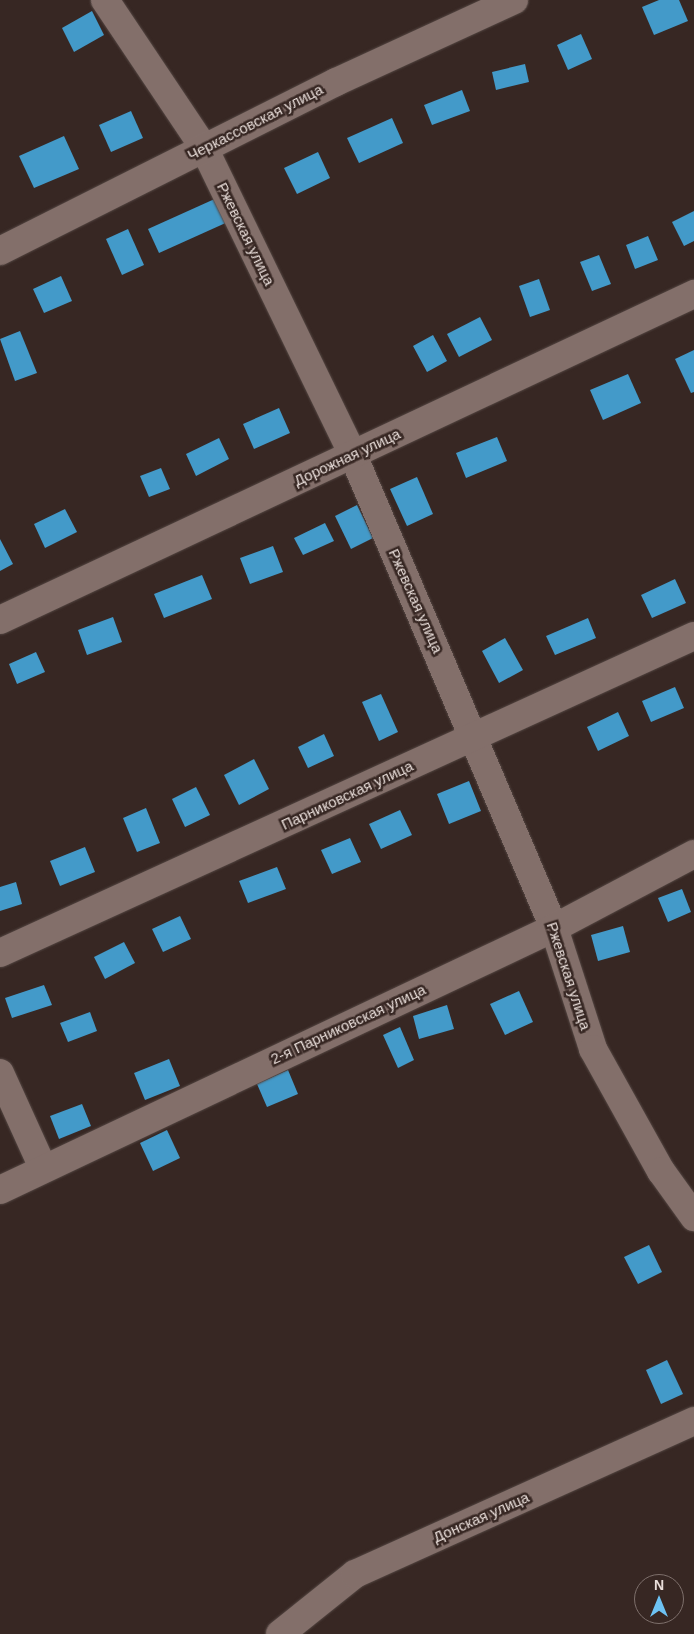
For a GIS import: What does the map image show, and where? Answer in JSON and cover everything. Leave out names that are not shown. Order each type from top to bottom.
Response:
[{"type":"street","name":"Ржевская улица","points":[[105,0],[204,148],[353,455],[476,736],[554,928],[592,1049],[661,1171],[694,1217]]},
{"type":"street","name":"Черкассовская улица","points":[[0,251],[204,148],[514,0]]},
{"type":"street","name":"Дорожная улица","points":[[0,620],[694,294]]},
{"type":"street","name":"Парниковская улица","points":[[0,954],[694,636]]},
{"type":"street","name":"2-я Парниковская улица","points":[[0,1190],[43,1168],[554,928],[694,854]]},
{"type":"street","points":[[0,1073],[43,1168]]},
{"type":"street","name":"Донская улица","points":[[280,1634],[355,1574],[694,1421]]},
{"type":"building","points":[[659,0],[679,0],[688,21],[654,35],[642,7]]},
{"type":"building","points":[[92,11],[104,35],[74,52],[62,28]]},
{"type":"building","points":[[581,34],[592,59],[568,70],[557,45]]},
{"type":"building","points":[[525,64],[529,82],[496,90],[492,72]]},
{"type":"building","points":[[462,90],[470,111],[432,125],[424,105]]},
{"type":"building","points":[[131,111],[143,138],[111,152],[99,125]]},
{"type":"building","points":[[392,118],[403,143],[359,163],[347,138]]},
{"type":"building","points":[[64,136],[79,169],[34,188],[19,156]]},
{"type":"building","points":[[318,152],[330,178],[297,194],[284,168]]},
{"type":"building","points":[[219,197],[230,221],[159,253],[148,229]]},
{"type":"building","points":[[694,211],[694,241],[684,246],[672,222]]},
{"type":"building","points":[[128,229],[144,265],[122,275],[106,239]]},
{"type":"building","points":[[648,236],[658,260],[635,269],[626,245]]},
{"type":"building","points":[[599,255],[611,284],[592,291],[580,262]]},
{"type":"building","points":[[61,276],[72,301],[44,313],[33,289]]},
{"type":"building","points":[[539,279],[550,310],[530,317],[519,286]]},
{"type":"building","points":[[480,317],[492,340],[459,357],[447,334]]},
{"type":"building","points":[[20,331],[37,373],[15,381],[0,339]]},
{"type":"building","points":[[433,335],[447,361],[427,372],[413,346]]},
{"type":"building","points":[[694,350],[694,392],[691,393],[675,359]]},
{"type":"building","points":[[628,374],[641,403],[603,420],[590,390]]},
{"type":"building","points":[[279,408],[290,433],[254,449],[243,424]]},
{"type":"building","points":[[497,437],[507,461],[466,478],[456,453]]},
{"type":"building","points":[[219,438],[229,459],[196,476],[186,454]]},
{"type":"building","points":[[161,468],[170,489],[149,497],[140,476]]},
{"type":"building","points":[[417,477],[433,514],[407,526],[390,489]]},
{"type":"building","points":[[357,505],[373,538],[351,549],[335,516]]},
{"type":"building","points":[[65,509],[77,532],[45,548],[34,524]]},
{"type":"building","points":[[325,523],[334,541],[303,555],[294,538]]},
{"type":"building","points":[[0,539],[13,564],[0,571]]},
{"type":"building","points":[[273,546],[283,572],[250,584],[240,558]]},
{"type":"building","points":[[202,575],[212,599],[164,618],[154,594]]},
{"type":"building","points":[[675,579],[686,603],[652,618],[641,595]]},
{"type":"building","points":[[113,617],[122,642],[87,655],[78,630]]},
{"type":"building","points":[[588,618],[596,638],[555,655],[546,636]]},
{"type":"building","points":[[505,638],[523,670],[499,683],[482,651]]},
{"type":"building","points":[[36,652],[45,672],[17,684],[9,664]]},
{"type":"building","points":[[675,687],[684,708],[651,722],[642,701]]},
{"type":"building","points":[[381,694],[398,732],[379,741],[362,702]]},
{"type":"building","points":[[618,712],[629,736],[598,751],[587,727]]},
{"type":"building","points":[[324,734],[334,756],[308,768],[298,747]]},
{"type":"building","points":[[254,759],[269,789],[239,805],[224,775]]},
{"type":"building","points":[[469,781],[481,811],[449,824],[437,794]]},
{"type":"building","points":[[196,787],[210,815],[185,827],[172,799]]},
{"type":"building","points":[[146,808],[160,843],[137,852],[123,818]]},
{"type":"building","points":[[400,810],[412,835],[381,849],[369,824]]},
{"type":"building","points":[[350,838],[361,862],[332,874],[321,850]]},
{"type":"building","points":[[85,847],[95,872],[60,886],[50,861]]},
{"type":"building","points":[[277,867],[286,889],[248,903],[239,881]]},
{"type":"building","points":[[16,882],[22,904],[0,911],[0,887]]},
{"type":"building","points":[[682,889],[691,912],[668,922],[658,898]]},
{"type":"building","points":[[180,916],[191,939],[163,952],[152,929]]},
{"type":"building","points":[[623,926],[630,952],[598,961],[591,935]]},
{"type":"building","points":[[124,942],[135,963],[105,979],[94,957]]},
{"type":"building","points":[[44,985],[52,1005],[12,1018],[5,998]]},
{"type":"building","points":[[519,991],[533,1022],[505,1035],[490,1004]]},
{"type":"building","points":[[447,1005],[454,1029],[419,1039],[413,1016]]},
{"type":"building","points":[[90,1012],[97,1031],[68,1042],[60,1023]]},
{"type":"building","points":[[400,1027],[414,1060],[398,1068],[383,1035]]},
{"type":"building","points":[[169,1059],[180,1086],[145,1100],[134,1073]]},
{"type":"building","points":[[288,1070],[298,1094],[267,1107],[257,1084]]},
{"type":"building","points":[[82,1104],[91,1126],[59,1139],[50,1116]]},
{"type":"building","points":[[167,1130],[180,1158],[153,1171],[140,1143]]},
{"type":"building","points":[[649,1245],[662,1272],[638,1284],[624,1257]]},
{"type":"building","points":[[667,1360],[683,1394],[661,1404],[646,1370]]}]
